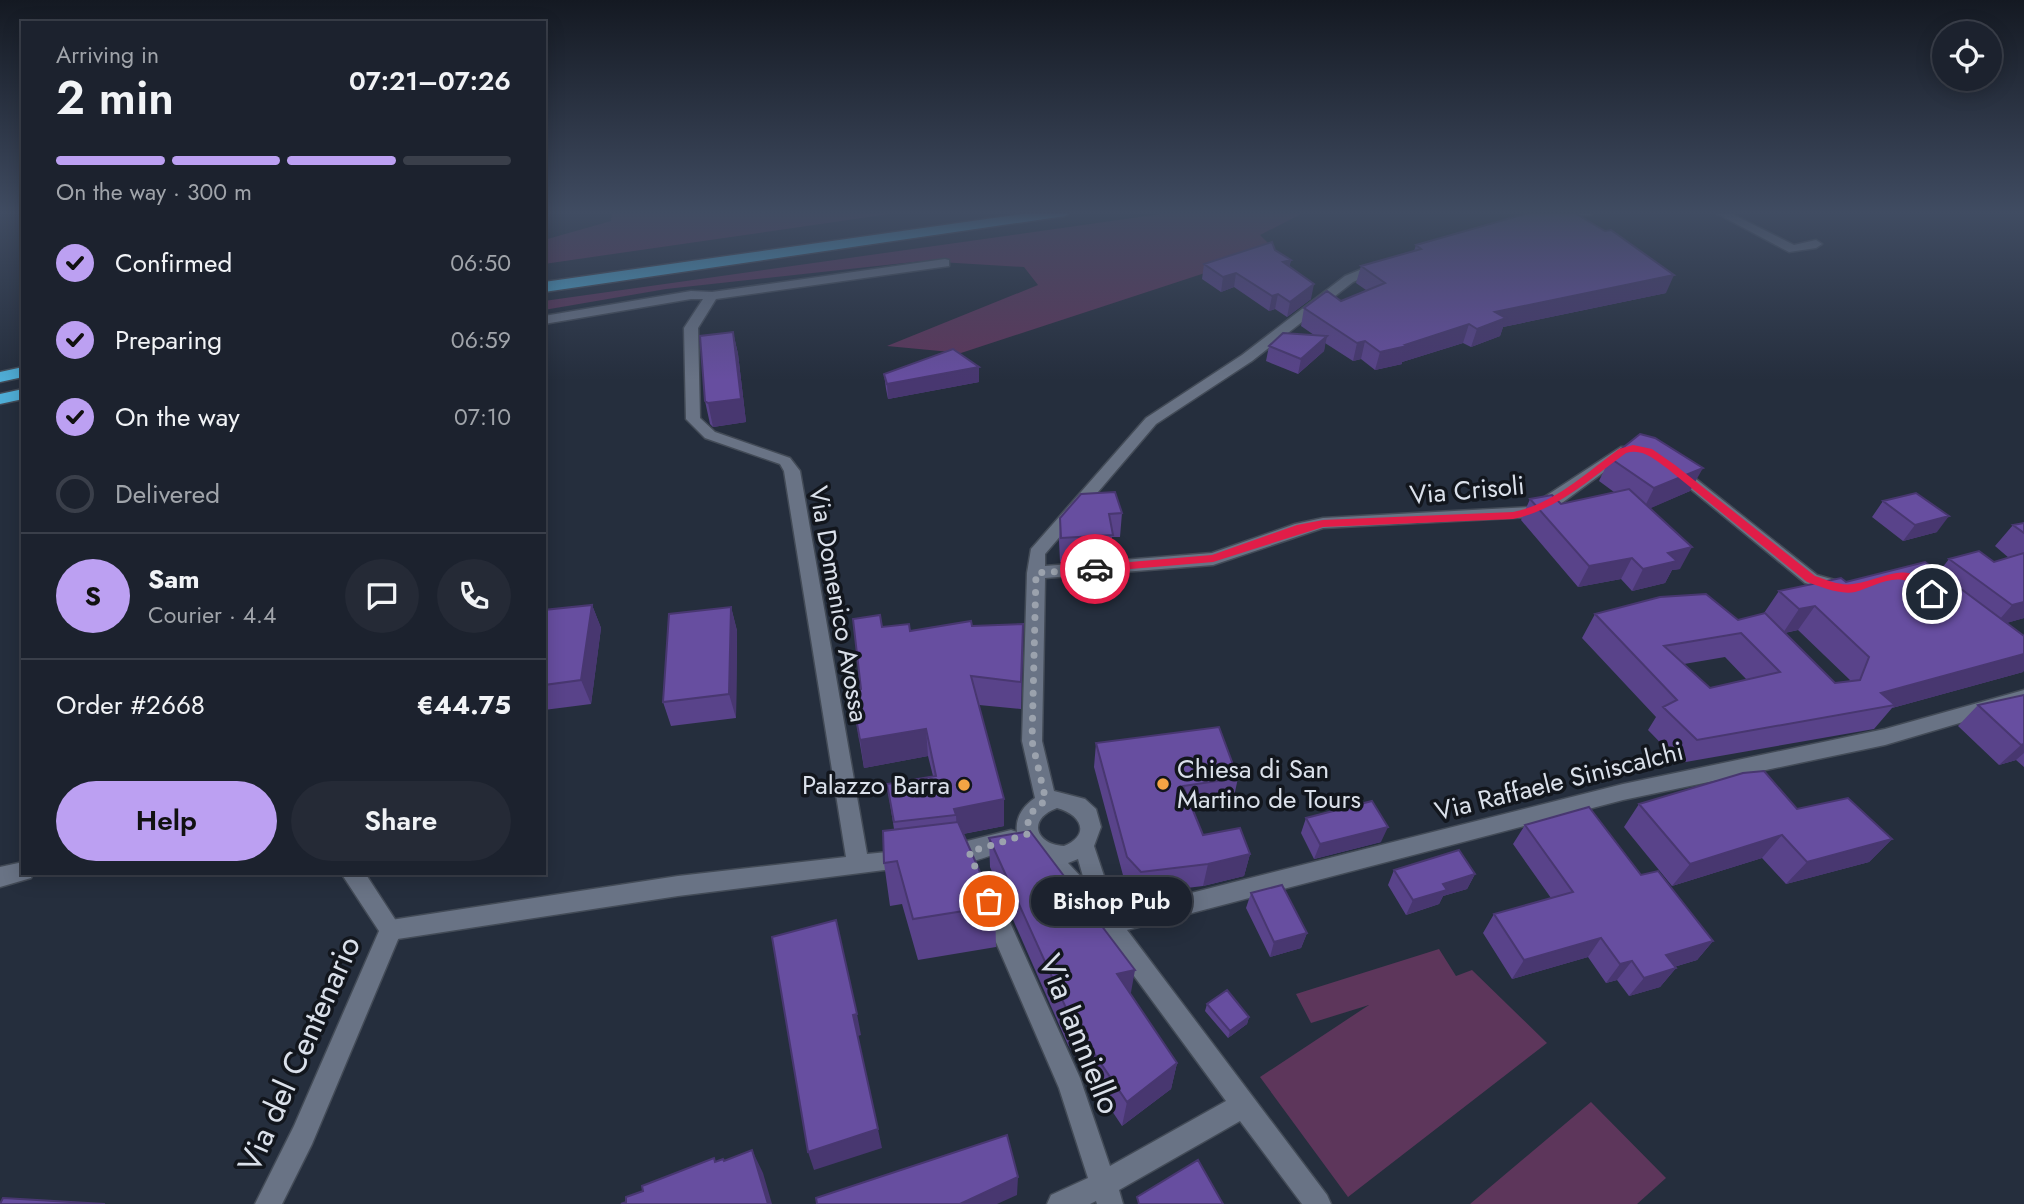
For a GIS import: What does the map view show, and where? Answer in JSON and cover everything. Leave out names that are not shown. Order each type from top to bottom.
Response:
[{"type":"highway","points":[[546,274],[585,268]]},
{"type":"highway","points":[[546,287],[669,268]]},
{"type":"highway","points":[[0,377],[21,372]]},
{"type":"highway","points":[[0,391],[21,386]]},
{"type":"highway","points":[[0,399],[21,394]]},
{"type":"street","points":[[546,320],[691,295],[712,296],[908,268]]},
{"type":"street","points":[[1046,801],[1032,741],[1037,553],[1150,421],[1247,358],[1349,279],[1375,268]]},
{"type":"street","name":"Via Domenico Avossa","points":[[712,296],[691,328],[693,419],[710,435],[785,461],[792,471],[858,865]]},
{"type":"street","name":"Via Crisoli","points":[[1036,573],[1213,559],[1323,523],[1533,512],[1549,504],[1623,451],[1633,448],[1641,450]]},
{"type":"street","points":[[1660,459],[1811,579],[1852,589],[1865,585]]},
{"type":"street","name":"Via Raffaele Siniscalchi","points":[[1109,924],[1623,792],[1885,737],[2020,703]]},
{"type":"street","points":[[1045,852],[1066,854],[1084,846],[1092,829],[1085,811],[1067,800],[1046,801],[1038,805],[1028,818],[1028,834],[1109,924],[1318,1204]]},
{"type":"street","points":[[353,875],[391,930],[677,887],[969,852],[1028,834]]},
{"type":"street","points":[[1084,846],[1109,924]]},
{"type":"street","name":"Via Ianniello","points":[[969,852],[1071,1087],[1106,1194]]},
{"type":"street","points":[[0,877],[21,872]]},
{"type":"street","name":"Via del Centenario","points":[[268,1204],[303,1135],[391,930]]},
{"type":"street","points":[[1060,1204],[1106,1194],[1243,1105]]},
{"type":"shaded area","points":[[777,268],[857,268],[666,289],[546,310],[546,301]]},
{"type":"shaded area","points":[[1025,268],[1220,268],[961,353],[887,346],[1038,285]]},
{"type":"shaded area","points":[[1439,949],[1456,976],[1472,970],[1547,1043],[1348,1197],[1260,1077],[1369,1005],[1311,1023],[1296,994]]},
{"type":"shaded area","points":[[1591,1102],[1666,1178],[1637,1204],[1470,1204]]},
{"type":"building","points":[[1210,268],[1292,268],[1314,284],[1290,302],[1278,294],[1272,296],[1236,273],[1223,277]]},
{"type":"building","points":[[1364,268],[1664,268],[1674,275],[1495,312],[1506,318],[1477,329],[1469,324],[1405,345],[1407,346],[1380,352],[1365,341],[1357,343],[1304,308],[1327,291],[1341,301],[1385,283]]},
{"type":"building","points":[[733,332],[741,399],[708,403],[705,401],[700,336]]},
{"type":"building","points":[[1283,333],[1327,336],[1301,359],[1269,346]]},
{"type":"building","points":[[953,349],[979,367],[887,384],[884,374]]},
{"type":"building","points":[[1640,434],[1655,438],[1703,468],[1654,488],[1610,458]]},
{"type":"building","points":[[1629,489],[1692,547],[1668,553],[1677,561],[1643,569],[1632,558],[1589,566],[1530,499],[1552,495],[1561,504]]},
{"type":"building","points":[[1115,492],[1122,513],[1109,514],[1113,535],[1061,538],[1060,518],[1081,494]]},
{"type":"building","points":[[1916,493],[1949,516],[1915,525],[1883,501]]},
{"type":"building","points":[[2024,523],[2024,533],[2013,525]]},
{"type":"building","points":[[1979,551],[1994,562],[2024,553],[2024,602],[2012,605],[1949,559]]},
{"type":"building","points":[[1925,562],[2024,636],[2024,654],[1881,693],[1895,705],[1697,740],[1663,707],[1677,700],[1595,614],[1660,597],[1706,594],[1738,620],[1765,613],[1835,683],[1860,680],[1869,657],[1815,606],[1799,609],[1779,591],[1841,578],[1846,582]],"holes":[[[1741,633],[1780,672],[1710,688],[1664,646]]]},
{"type":"building","points":[[592,605],[581,680],[546,685],[546,610]]},
{"type":"building","points":[[731,607],[729,694],[663,702],[669,614]]},
{"type":"building","points":[[880,615],[882,627],[909,624],[910,631],[971,621],[972,626],[1023,624],[1021,682],[971,676],[1004,799],[954,809],[956,815],[894,822],[887,784],[936,776],[926,729],[860,740],[851,691],[861,689],[853,619]]},
{"type":"building","points":[[2024,695],[2024,744],[2021,745],[1978,705]]},
{"type":"building","points":[[1219,727],[1238,778],[1183,786],[1203,835],[1240,828],[1250,854],[1208,864],[1141,872],[1127,857],[1096,743]]},
{"type":"building","points":[[1764,771],[1797,809],[1848,798],[1892,839],[1807,862],[1782,835],[1690,864],[1639,804],[1743,773]]},
{"type":"building","points":[[1372,801],[1388,827],[1320,844],[1306,818]]},
{"type":"building","points":[[1589,807],[1641,875],[1658,871],[1713,941],[1666,955],[1676,968],[1644,978],[1632,961],[1620,964],[1601,938],[1524,960],[1494,914],[1573,892],[1525,825]]},
{"type":"building","points":[[958,822],[995,906],[913,919],[897,861],[884,863],[883,831]]},
{"type":"building","points":[[1030,831],[1135,970],[1117,974],[1177,1063],[1127,1102],[1071,1019],[989,838]]},
{"type":"building","points":[[1459,850],[1475,874],[1443,884],[1447,890],[1413,900],[1394,870]]},
{"type":"building","points":[[1282,885],[1307,933],[1274,942],[1251,893]]},
{"type":"building","points":[[836,920],[878,1129],[808,1152],[772,937]]},
{"type":"building","points":[[1227,990],[1249,1017],[1230,1031],[1207,1004]]},
{"type":"building","points":[[1007,1135],[1018,1177],[960,1204],[817,1204],[816,1198]]},
{"type":"building","points":[[752,1150],[768,1204],[621,1204],[626,1202],[626,1197],[643,1191],[642,1186],[714,1158],[715,1162],[724,1161]]},
{"type":"building","points":[[1198,1160],[1223,1204],[1139,1204],[1137,1197]]},
{"type":"building","points":[[3,1198],[105,1204],[0,1204]]},
{"type":"way so far","points":[[989,901],[969,852],[1028,834],[1028,818],[1038,805],[1046,801],[1032,741],[1036,573],[1095,569]]},
{"type":"place","name":"Chiesa di San Martino de Tours","points":[[1163,784]]},
{"type":"place","name":"Palazzo Barra","points":[[964,785]]},
{"type":"place","name":"Bishop Pub","points":[[989,901]]},
{"type":"route","points":[[1095,569],[1213,559],[1323,523],[1533,512],[1549,504],[1623,451],[1633,448],[1648,452],[1671,467],[1811,579],[1852,589],[1890,576],[1903,576],[1913,579],[1932,594]]}]
